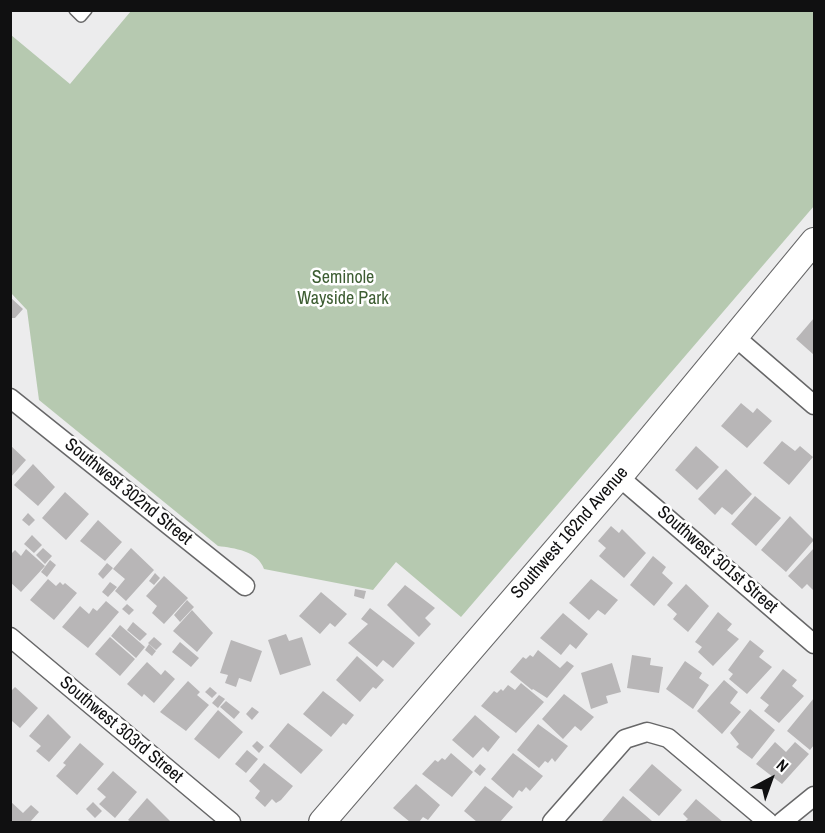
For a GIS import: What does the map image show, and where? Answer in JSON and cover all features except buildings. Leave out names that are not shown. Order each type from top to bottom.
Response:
[{"type":"street","name":"Southwest 162nd Avenue","points":[[322,822],[619,477],[814,241]]},
{"type":"street","points":[[734,336],[814,405]]},
{"type":"street","name":"Southwest 302nd Street","points":[[10,398],[245,586]]},
{"type":"street","name":"Southwest 301st Street","points":[[619,477],[814,644]]},
{"type":"street","name":"Southwest 303rd Street","points":[[10,637],[231,822]]},
{"type":"street","points":[[552,822],[625,739],[647,732],[668,738],[768,822]]},
{"type":"street","points":[[782,822],[814,796]]},
{"type":"lane","points":[[74,10],[81,17],[87,10]]},
{"type":"green space","name":"Seminole Wayside Park","points":[[131,11],[814,11],[814,206],[461,617],[396,562],[373,590],[264,569],[257,558],[251,554],[218,546],[39,400],[27,310],[11,293],[11,35],[70,84]]}]
